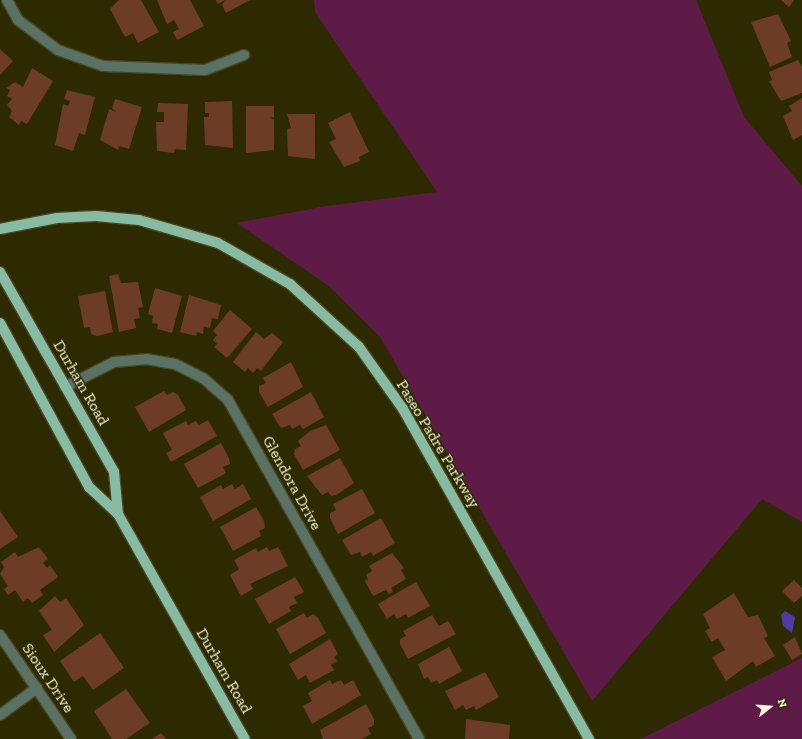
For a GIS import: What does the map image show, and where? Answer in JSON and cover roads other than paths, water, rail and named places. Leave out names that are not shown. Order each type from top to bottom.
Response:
[{"type":"main road","name":"Paseo Padre Parkway","points":[[0,229],[57,218],[96,216],[139,220],[218,243],[290,284],[359,347],[403,408],[589,739]]},
{"type":"main road","name":"Durham Road","points":[[0,272],[114,472],[118,514]]},
{"type":"main road","name":"Durham Road","points":[[0,323],[89,487],[118,514],[245,739]]},
{"type":"street","points":[[7,0],[18,20],[58,50],[103,66],[204,70],[244,55]]},
{"type":"street","name":"Glendora Drive","points":[[65,387],[114,362],[146,359],[175,364],[203,378],[228,400],[419,739]]},
{"type":"street","name":"Sioux Drive","points":[[0,635],[71,739]]},
{"type":"street","points":[[0,715],[37,688]]}]
